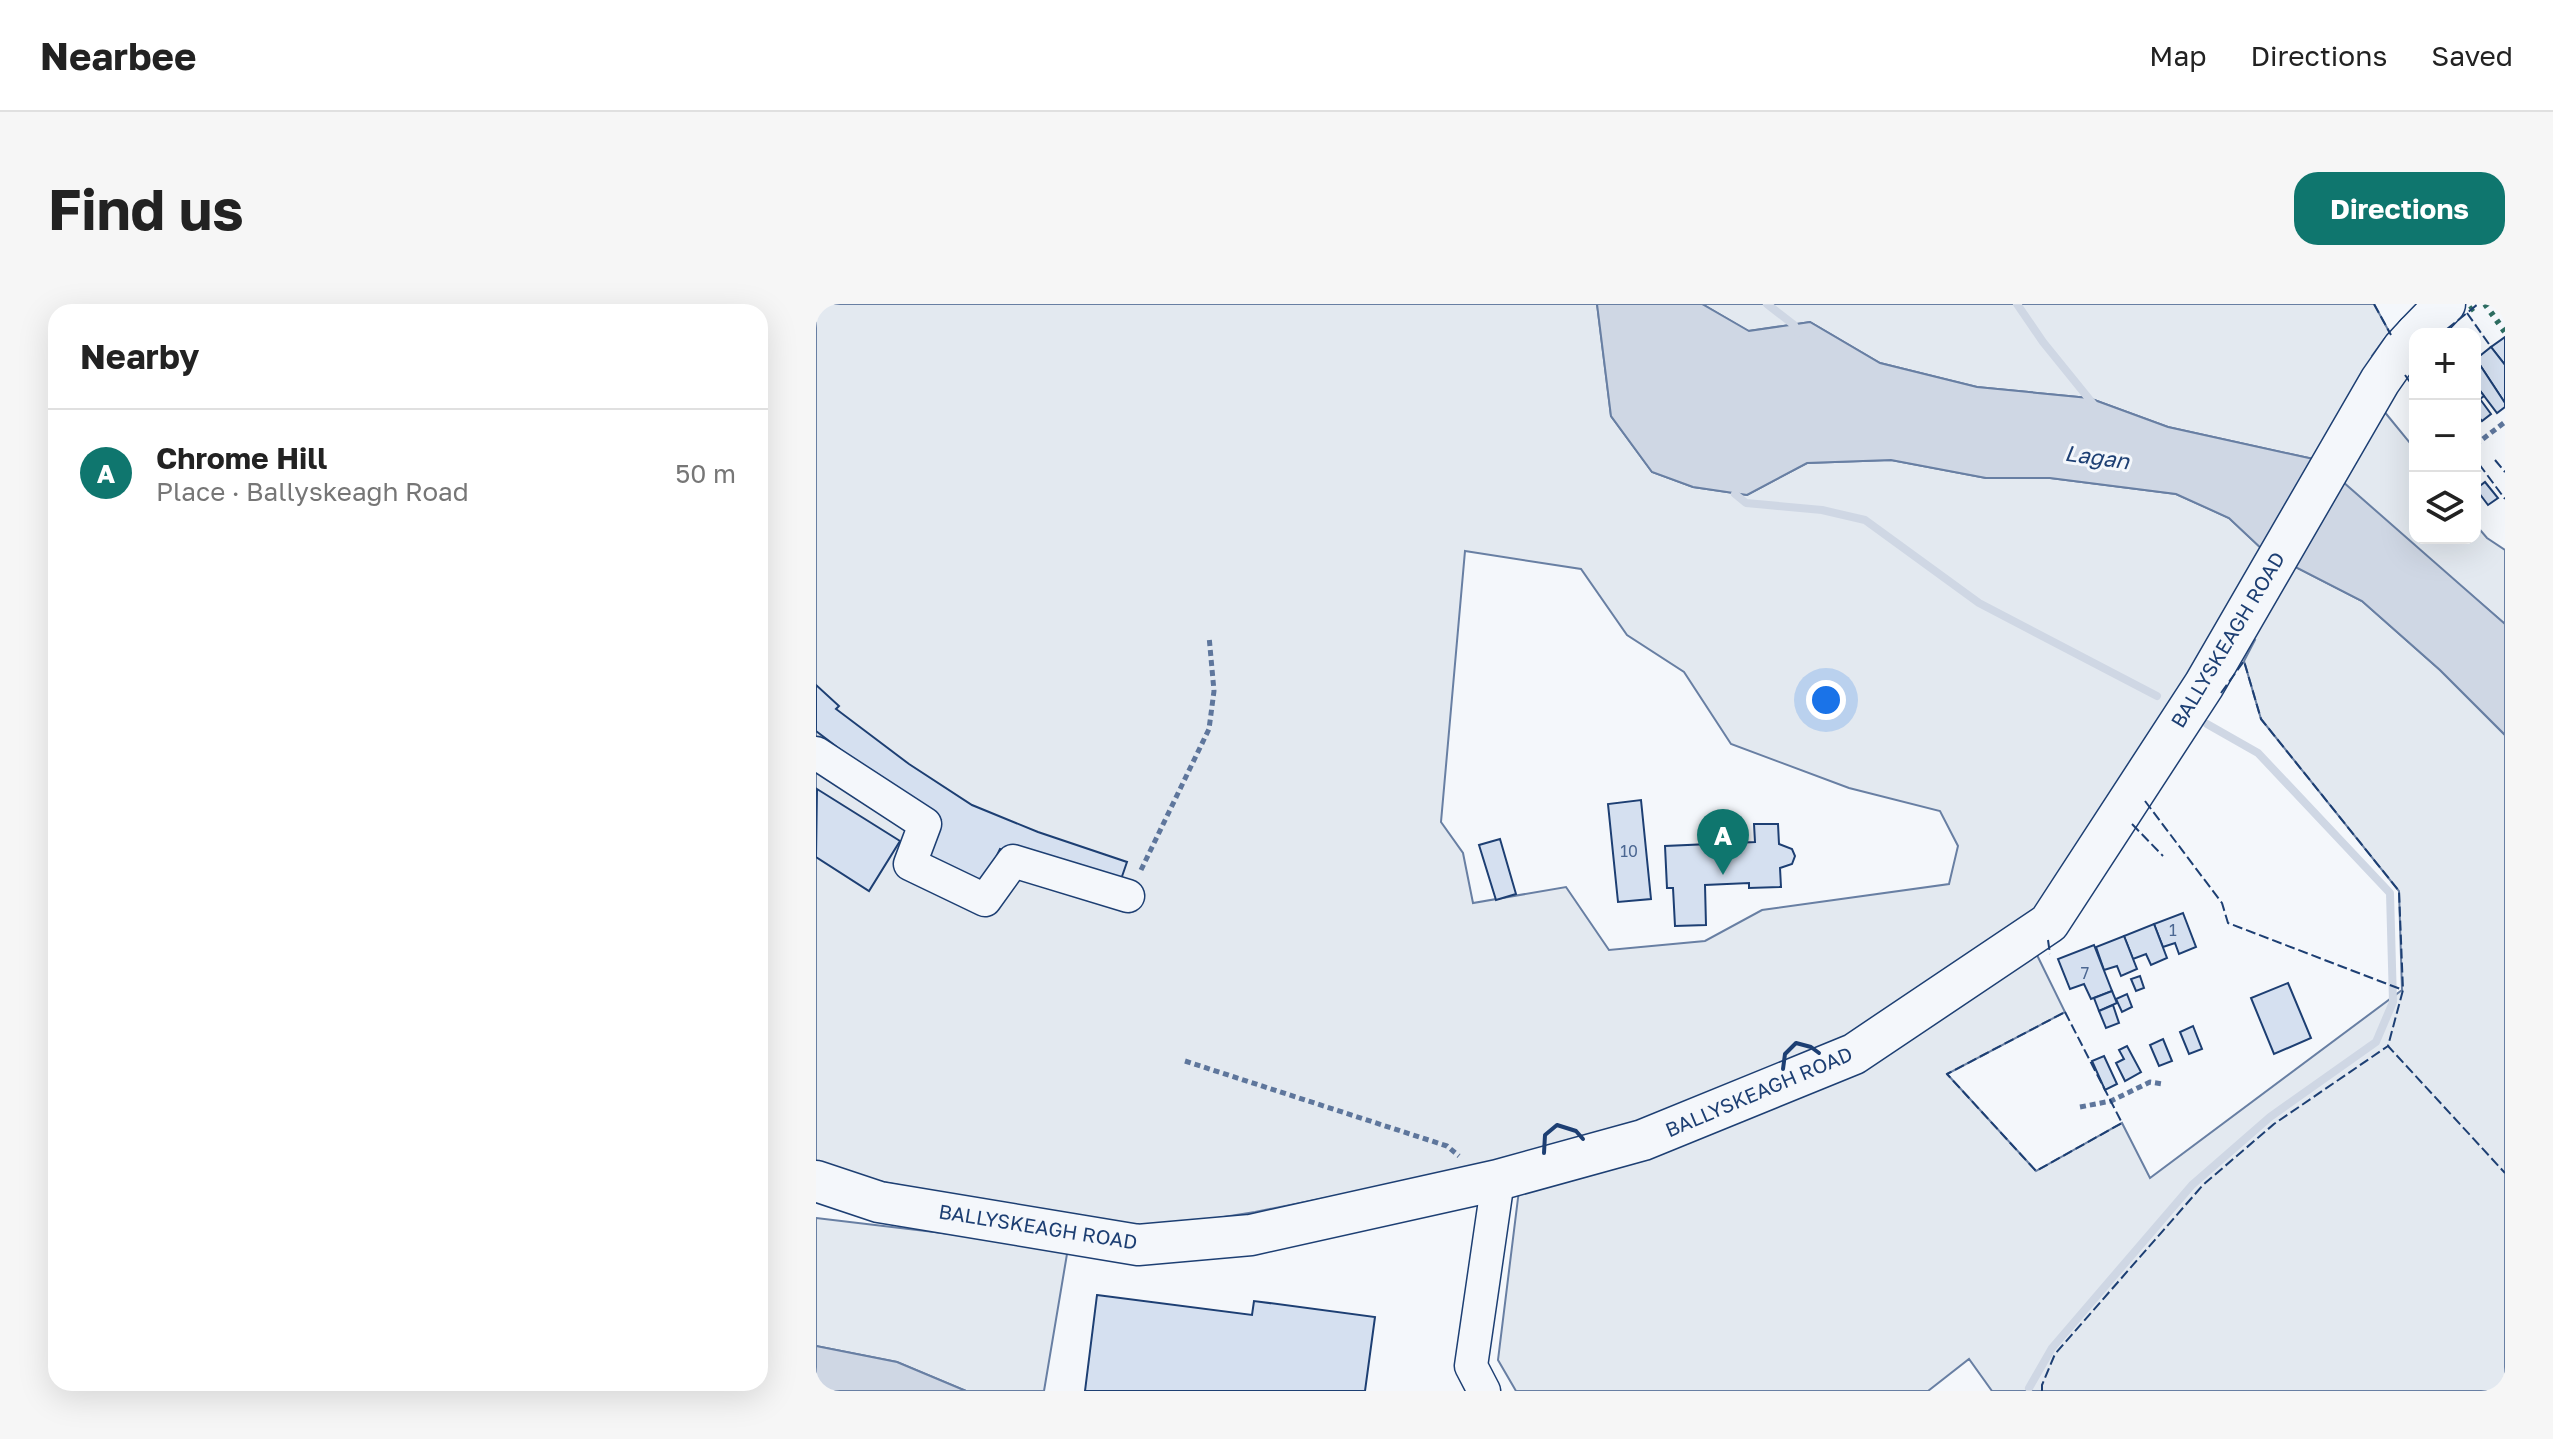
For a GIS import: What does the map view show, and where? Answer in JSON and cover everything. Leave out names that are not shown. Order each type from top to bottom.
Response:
[{"type":"main road","name":"BALLYSKEAGH ROAD","points":[[2423,328],[2445,304]]},
{"type":"main road","name":"BALLYSKEAGH ROAD","points":[[816,1181],[879,1202],[1138,1245],[1251,1235],[1489,1183],[1643,1140],[1854,1054],[2049,923],[2204,685],[2380,381],[2409,342]]},
{"type":"lane","points":[[816,753],[925,824],[910,864],[985,900],[1013,861],[1128,896]]},
{"type":"lane","points":[[1484,1391],[1471,1366],[1489,1183]]},
{"type":"path","points":[[2481,440],[2505,422]]},
{"type":"path","points":[[1128,896],[1209,729],[1214,691],[1209,636]]},
{"type":"path","points":[[1185,1061],[1447,1146],[1489,1183]]},
{"type":"path","points":[[2080,1107],[2111,1101],[2150,1082],[2163,1084]]},
{"type":"shaded area","points":[[816,304],[1597,304],[1611,416],[1652,472],[1693,487],[1747,495],[1807,463],[1891,460],[1986,478],[2050,478],[2176,494],[2229,518],[2264,551],[2362,601],[2440,670],[2505,735],[2505,1391],[1992,1391],[1969,1359],[1928,1391],[1516,1391],[1498,1360],[1519,1190],[1650,1151],[1865,1067],[2036,953],[2065,1012],[1947,1074],[2036,1171],[2122,1123],[2150,1178],[2402,990],[2399,891],[2261,719],[2244,661],[2255,640],[2223,622],[2126,781],[2040,911],[1844,1046],[1634,1128],[1526,1158],[1255,1212],[1136,1231],[816,1169]],"holes":[[[1465,551],[1581,569],[1627,635],[1684,672],[1731,744],[1849,788],[1940,811],[1958,846],[1949,884],[1762,910],[1705,941],[1609,950],[1566,887],[1473,903],[1463,853],[1441,822]]]},
{"type":"shaded area","points":[[1702,304],[2374,304],[2391,335],[2385,338],[2372,356],[2376,360],[2318,460],[2168,427],[2089,398],[1977,387],[1880,363],[1810,322],[1748,331]]},
{"type":"shaded area","points":[[2383,410],[2409,442],[2409,541],[2341,483]]},
{"type":"shaded area","points":[[2481,531],[2505,550],[2505,624],[2412,544],[2481,544]]},
{"type":"shaded area","points":[[816,1218],[1068,1248],[1044,1391],[966,1391],[897,1362],[816,1346]]},
{"type":"water","name":"Lagan","points":[[1597,304],[1702,304],[1749,331],[1810,322],[1880,363],[1977,387],[2089,398],[2168,427],[2318,460],[2409,540],[2409,544],[2414,544],[2505,624],[2505,735],[2440,670],[2362,601],[2264,551],[2229,518],[2176,494],[2050,478],[1986,478],[1891,460],[1807,463],[1747,495],[1693,487],[1652,472],[1611,416]]},
{"type":"water","points":[[816,1346],[897,1362],[966,1391],[816,1391]]},
{"type":"building","points":[[2505,337],[2505,365],[2491,347]]},
{"type":"building","points":[[2491,347],[2505,365],[2505,403],[2481,367],[2481,355]]},
{"type":"building","points":[[2481,367],[2505,403],[2505,407],[2497,413],[2481,392]]},
{"type":"building","points":[[2481,400],[2491,414],[2481,420]]},
{"type":"building","points":[[2485,482],[2498,498],[2488,505],[2481,496],[2481,485]]},
{"type":"building","points":[[816,685],[839,706],[836,709],[909,764],[972,805],[1038,832],[1127,862],[1118,888],[1000,849],[983,885],[922,855],[941,820],[875,776],[816,731]]},
{"type":"building","points":[[817,789],[900,841],[869,891],[816,857]]},
{"type":"building","points":[[1641,800],[1651,899],[1618,902],[1608,804]]},
{"type":"building","points":[[1754,824],[1778,824],[1779,844],[1792,849],[1795,856],[1792,864],[1780,868],[1781,887],[1749,888],[1749,883],[1705,885],[1706,925],[1675,926],[1673,888],[1667,888],[1665,846],[1755,842]]},
{"type":"building","points":[[1500,839],[1516,894],[1496,900],[1479,845]]},
{"type":"building","points":[[2183,913],[2196,947],[2179,954],[2175,943],[2163,947],[2154,924]]},
{"type":"building","points":[[2154,924],[2167,958],[2151,965],[2146,954],[2133,959],[2124,936]]},
{"type":"building","points":[[2124,936],[2137,969],[2121,976],[2117,966],[2104,970],[2096,947]]},
{"type":"building","points":[[2094,945],[2112,991],[2091,999],[2084,984],[2070,989],[2058,959]]},
{"type":"building","points":[[2140,976],[2144,988],[2136,991],[2131,979]]},
{"type":"building","points":[[2288,983],[2311,1038],[2274,1054],[2251,998]]},
{"type":"building","points":[[2112,991],[2117,1003],[2099,1011],[2094,998]]},
{"type":"building","points":[[2127,994],[2132,1007],[2122,1012],[2116,999]]},
{"type":"building","points":[[2113,1005],[2119,1023],[2106,1028],[2099,1011]]},
{"type":"building","points":[[2193,1026],[2202,1049],[2189,1054],[2180,1032]]},
{"type":"building","points":[[2163,1039],[2172,1061],[2159,1066],[2150,1045]]},
{"type":"building","points":[[2127,1046],[2141,1072],[2125,1081],[2116,1063],[2124,1059],[2119,1050]]},
{"type":"building","points":[[2104,1056],[2117,1084],[2105,1090],[2092,1061]]},
{"type":"building","points":[[1097,1295],[1252,1315],[1254,1301],[1375,1317],[1365,1391],[1085,1391]]},
{"type":"waterway","points":[[1767,304],[1794,325],[1798,333]]},
{"type":"waterway","points":[[2017,304],[2094,405]]},
{"type":"waterway","points":[[1735,494],[1746,503],[1822,510],[1865,520],[1979,603],[2157,696]]},
{"type":"waterway","points":[[2029,1388],[2052,1348],[2192,1185],[2270,1117],[2376,1042],[2393,1002],[2390,893],[2258,753],[2207,724]]},
{"type":"hedge","points":[[2470,310],[2478,304]]},
{"type":"hedge","points":[[2485,304],[2505,332]]},
{"type":"fence","points":[[2374,304],[2391,335]]},
{"type":"fence","points":[[2448,328],[2478,304]]},
{"type":"fence","points":[[2467,313],[2491,347]]},
{"type":"fence","points":[[2405,375],[2409,381]]},
{"type":"fence","points":[[2495,460],[2505,472]]},
{"type":"fence","points":[[2481,467],[2505,499]]},
{"type":"fence","points":[[2221,693],[2244,661],[2261,719],[2399,891],[2403,990],[2388,1046],[2505,1173]]},
{"type":"fence","points":[[2145,801],[2222,903],[2228,923],[2403,990]]},
{"type":"fence","points":[[2132,824],[2163,856]]},
{"type":"fence","points":[[2048,940],[2050,954]]},
{"type":"fence","points":[[2065,1012],[2122,1123],[2036,1171],[1947,1074],[2065,1012]]},
{"type":"fence","points":[[2042,1391],[2055,1354],[2203,1185],[2274,1124],[2388,1046]]},
{"type":"wall","points":[[1783,1069],[1785,1054],[1796,1043],[1819,1053]]},
{"type":"wall","points":[[1544,1153],[1545,1135],[1557,1125],[1576,1131],[1583,1139]]},
{"type":"place","name":"Chrome Hill","points":[[1723,875]]}]
